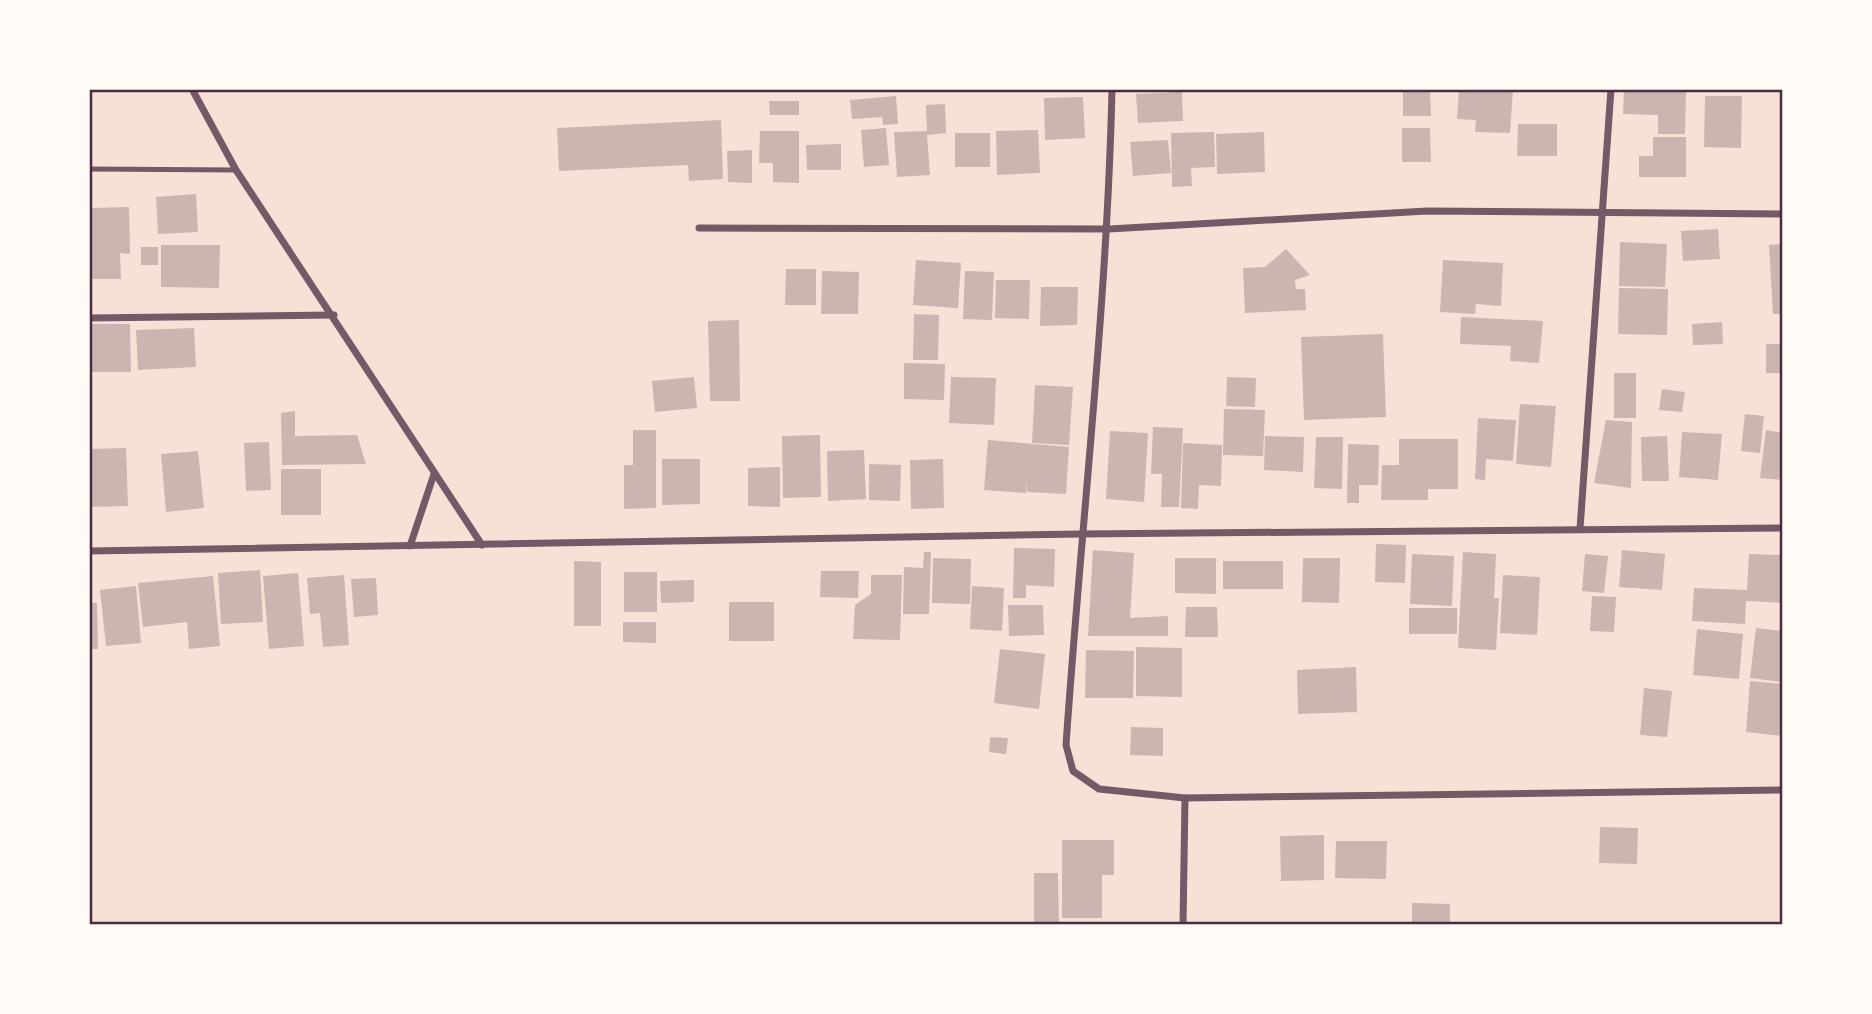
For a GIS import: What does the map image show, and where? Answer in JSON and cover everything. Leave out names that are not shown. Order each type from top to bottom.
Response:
[{"type":"street","points":[[192,89],[236,170],[334,315],[482,545]]},
{"type":"street","points":[[1112,89],[1109,229],[1081,534],[1066,745],[1073,771],[1099,789],[1185,798],[1783,790]]},
{"type":"street","points":[[1580,529],[1600,214],[1611,89]]},
{"type":"street","points":[[699,228],[1109,229],[1427,211],[1783,214]]},
{"type":"street","points":[[89,318],[334,315]]},
{"type":"street","points":[[410,546],[434,474]]},
{"type":"street","points":[[89,551],[1081,534],[1783,528]]},
{"type":"street","points":[[1183,925],[1185,798]]},
{"type":"lane","points":[[89,169],[236,170]]},
{"type":"building","points":[[1403,89],[1430,89],[1431,116],[1403,116]]},
{"type":"building","points":[[1459,89],[1513,89],[1510,133],[1475,132],[1476,120],[1457,119]]},
{"type":"building","points":[[1624,89],[1686,89],[1685,134],[1658,134],[1658,115],[1623,114]]},
{"type":"building","points":[[1182,92],[1183,121],[1138,123],[1136,94]]},
{"type":"building","points":[[896,96],[898,124],[883,125],[882,117],[852,119],[850,100]]},
{"type":"building","points":[[1705,96],[1742,96],[1741,148],[1704,147]]},
{"type":"building","points":[[1083,97],[1085,138],[1045,140],[1044,98]]},
{"type":"building","points":[[769,101],[799,101],[799,115],[770,115]]},
{"type":"building","points":[[945,104],[946,133],[927,135],[930,175],[897,177],[894,132],[927,131],[926,105]]},
{"type":"building","points":[[721,120],[723,179],[689,181],[688,165],[559,171],[557,128]]},
{"type":"building","points":[[1518,124],[1557,124],[1557,156],[1517,156]]},
{"type":"building","points":[[886,128],[889,165],[864,167],[861,130]]},
{"type":"building","points":[[1402,128],[1430,128],[1431,162],[1402,162]]},
{"type":"building","points":[[1038,130],[1040,173],[997,175],[996,131]]},
{"type":"building","points":[[760,131],[799,131],[799,183],[773,182],[773,163],[759,163]]},
{"type":"building","points":[[1214,132],[1215,167],[1191,168],[1192,186],[1172,187],[1171,133]]},
{"type":"building","points":[[1264,132],[1265,172],[1217,174],[1216,134]]},
{"type":"building","points":[[955,133],[990,133],[990,167],[955,167]]},
{"type":"building","points":[[1653,137],[1686,137],[1686,177],[1639,177],[1639,156],[1653,156]]},
{"type":"building","points":[[1168,140],[1171,173],[1133,176],[1130,142]]},
{"type":"building","points":[[841,144],[841,170],[807,170],[806,145]]},
{"type":"building","points":[[752,150],[752,183],[728,182],[727,151]]},
{"type":"building","points":[[196,194],[198,232],[158,234],[156,197]]},
{"type":"building","points":[[129,207],[130,254],[120,253],[121,279],[91,279],[89,208]]},
{"type":"building","points":[[1718,229],[1720,259],[1683,261],[1681,231]]},
{"type":"building","points":[[1620,242],[1667,244],[1665,287],[1619,286]]},
{"type":"building","points":[[1783,244],[1783,314],[1773,314],[1769,245]]},
{"type":"building","points":[[161,245],[220,245],[219,288],[161,287]]},
{"type":"building","points":[[141,247],[158,247],[158,265],[141,265]]},
{"type":"building","points":[[1286,249],[1310,275],[1295,280],[1296,289],[1305,289],[1306,310],[1245,313],[1243,268],[1265,267]]},
{"type":"building","points":[[916,260],[961,263],[958,308],[913,305]]},
{"type":"building","points":[[1443,260],[1503,263],[1501,306],[1476,304],[1475,314],[1440,312]]},
{"type":"building","points":[[786,269],[816,269],[816,305],[785,305]]},
{"type":"building","points":[[822,271],[859,272],[858,314],[821,314]]},
{"type":"building","points":[[965,271],[994,272],[992,320],[963,319]]},
{"type":"building","points":[[996,280],[1030,280],[1029,319],[995,318]]},
{"type":"building","points":[[1041,287],[1078,287],[1077,325],[1040,326]]},
{"type":"building","points":[[1619,288],[1668,289],[1667,335],[1618,334]]},
{"type":"building","points":[[914,314],[939,315],[938,360],[913,360]]},
{"type":"building","points":[[1461,317],[1543,321],[1539,363],[1510,361],[1511,346],[1460,344]]},
{"type":"building","points":[[739,320],[740,401],[710,401],[708,321]]},
{"type":"building","points":[[1722,322],[1723,344],[1693,345],[1692,324]]},
{"type":"building","points":[[89,324],[130,324],[131,372],[89,372]]},
{"type":"building","points":[[194,328],[196,367],[138,370],[136,330]]},
{"type":"building","points":[[1383,334],[1386,417],[1304,420],[1301,337]]},
{"type":"building","points":[[1766,344],[1783,344],[1783,373],[1766,373]]},
{"type":"building","points":[[904,363],[945,364],[944,400],[904,399]]},
{"type":"building","points":[[1614,373],[1636,373],[1636,418],[1614,418]]},
{"type":"building","points":[[694,377],[697,408],[655,412],[652,381]]},
{"type":"building","points":[[951,377],[996,378],[994,425],[949,423]]},
{"type":"building","points":[[1227,377],[1256,378],[1255,407],[1226,406]]},
{"type":"building","points":[[1035,385],[1073,387],[1069,445],[1032,443]]},
{"type":"building","points":[[1662,389],[1685,392],[1682,412],[1659,410]]},
{"type":"building","points":[[1520,404],[1556,406],[1551,467],[1516,464]]},
{"type":"building","points":[[1224,409],[1265,410],[1263,456],[1223,455]]},
{"type":"building","points":[[295,411],[295,436],[357,435],[366,464],[282,465],[281,413]]},
{"type":"building","points":[[1745,414],[1764,416],[1760,453],[1741,451]]},
{"type":"building","points":[[1478,418],[1516,420],[1513,461],[1486,459],[1485,480],[1475,479]]},
{"type":"building","points":[[1606,420],[1632,422],[1631,488],[1594,483]]},
{"type":"building","points":[[1153,427],[1183,428],[1179,507],[1161,507],[1162,474],[1151,474]]},
{"type":"building","points":[[633,430],[656,430],[656,508],[624,509],[624,465],[633,465]]},
{"type":"building","points":[[1766,430],[1783,433],[1783,480],[1760,478]]},
{"type":"building","points":[[1110,431],[1148,433],[1144,502],[1106,499]]},
{"type":"building","points":[[1682,432],[1722,434],[1718,480],[1679,477]]},
{"type":"building","points":[[820,435],[821,497],[783,498],[782,436]]},
{"type":"building","points":[[1265,436],[1304,437],[1303,472],[1264,470]]},
{"type":"building","points":[[1667,436],[1669,481],[1642,481],[1641,437]]},
{"type":"building","points":[[1316,437],[1343,437],[1342,489],[1314,488]]},
{"type":"building","points":[[1399,439],[1458,439],[1458,489],[1428,489],[1428,500],[1381,500],[1382,465],[1399,465]]},
{"type":"building","points":[[988,440],[1069,447],[1066,494],[1027,492],[1027,480],[1026,493],[984,490]]},
{"type":"building","points":[[269,442],[271,490],[246,491],[244,443]]},
{"type":"building","points":[[1183,443],[1222,445],[1221,486],[1199,485],[1198,509],[1181,508]]},
{"type":"building","points":[[1348,444],[1379,445],[1378,485],[1359,485],[1359,503],[1347,503]]},
{"type":"building","points":[[126,448],[128,506],[89,507],[89,449]]},
{"type":"building","points":[[864,450],[866,499],[828,501],[827,451]]},
{"type":"building","points":[[198,451],[204,508],[166,512],[161,454]]},
{"type":"building","points":[[662,459],[700,459],[700,504],[662,505]]},
{"type":"building","points":[[943,459],[944,508],[911,509],[910,460]]},
{"type":"building","points":[[869,464],[901,465],[900,501],[869,500]]},
{"type":"building","points":[[780,467],[780,507],[748,506],[748,468]]},
{"type":"building","points":[[281,469],[321,469],[321,515],[281,515]]},
{"type":"building","points":[[1376,544],[1406,545],[1405,583],[1375,582]]},
{"type":"building","points":[[1014,548],[1055,549],[1054,587],[1026,585],[1026,598],[1013,598]]},
{"type":"building","points":[[1093,550],[1134,553],[1130,618],[1168,616],[1168,636],[1088,636]]},
{"type":"building","points":[[1622,550],[1665,554],[1662,590],[1619,587]]},
{"type":"building","points":[[924,552],[931,552],[929,614],[903,614],[904,567],[923,568]]},
{"type":"building","points":[[1463,552],[1496,554],[1494,598],[1499,598],[1496,650],[1458,648]]},
{"type":"building","points":[[1412,554],[1454,556],[1452,606],[1410,604]]},
{"type":"building","points":[[1585,554],[1608,556],[1604,593],[1582,591]]},
{"type":"building","points":[[1749,554],[1783,555],[1783,603],[1746,601],[1745,624],[1692,621],[1694,588],[1747,590]]},
{"type":"building","points":[[933,558],[971,559],[970,604],[932,603]]},
{"type":"building","points":[[1175,558],[1216,558],[1216,594],[1175,593]]},
{"type":"building","points":[[1303,558],[1340,558],[1339,603],[1302,602]]},
{"type":"building","points":[[574,561],[601,562],[601,626],[574,626]]},
{"type":"building","points":[[1223,561],[1283,561],[1283,589],[1223,589]]},
{"type":"building","points":[[260,570],[263,622],[221,624],[218,573]]},
{"type":"building","points":[[821,571],[859,571],[858,598],[820,597]]},
{"type":"building","points":[[624,572],[657,572],[657,612],[624,612]]},
{"type":"building","points":[[298,573],[304,646],[269,649],[263,576]]},
{"type":"building","points":[[344,575],[349,645],[323,647],[320,613],[310,614],[307,578]]},
{"type":"building","points":[[871,575],[902,575],[900,640],[853,639],[855,605],[871,594]]},
{"type":"building","points":[[1503,575],[1540,577],[1537,635],[1500,633]]},
{"type":"building","points":[[213,576],[220,646],[189,649],[187,622],[143,627],[138,583]]},
{"type":"building","points":[[376,578],[378,615],[354,617],[351,579]]},
{"type":"building","points":[[694,580],[694,602],[661,603],[660,581]]},
{"type":"building","points":[[136,586],[141,643],[106,646],[100,590]]},
{"type":"building","points":[[972,586],[1004,588],[1002,631],[970,629]]},
{"type":"building","points":[[1592,596],[1616,597],[1614,632],[1590,631]]},
{"type":"building","points":[[729,602],[774,602],[774,641],[729,641]]},
{"type":"building","points":[[89,603],[97,603],[98,649],[89,649]]},
{"type":"building","points":[[1008,605],[1043,605],[1044,635],[1009,636]]},
{"type":"building","points":[[1186,607],[1217,607],[1218,637],[1185,637]]},
{"type":"building","points":[[1409,608],[1457,608],[1457,634],[1409,634]]},
{"type":"building","points":[[623,622],[656,622],[656,643],[623,642]]},
{"type":"building","points":[[1756,628],[1783,631],[1783,682],[1750,678]]},
{"type":"building","points":[[1697,629],[1743,634],[1739,679],[1693,675]]},
{"type":"building","points":[[1136,647],[1182,648],[1182,697],[1136,696]]},
{"type":"building","points":[[1000,649],[1045,654],[1039,709],[994,703]]},
{"type":"building","points":[[1086,650],[1134,651],[1133,698],[1085,698]]},
{"type":"building","points":[[1356,667],[1357,712],[1298,714],[1297,670]]},
{"type":"building","points":[[1750,681],[1783,684],[1782,736],[1746,732]]},
{"type":"building","points":[[1644,688],[1672,691],[1667,737],[1640,735]]},
{"type":"building","points":[[1131,727],[1163,728],[1163,756],[1130,755]]},
{"type":"building","points":[[990,737],[1008,738],[1006,754],[989,752]]},
{"type":"building","points":[[1600,827],[1638,828],[1637,864],[1599,863]]},
{"type":"building","points":[[1324,835],[1324,880],[1281,881],[1280,836]]},
{"type":"building","points":[[1062,840],[1114,840],[1114,875],[1102,875],[1102,918],[1062,918]]},
{"type":"building","points":[[1336,841],[1387,841],[1386,879],[1335,878]]},
{"type":"building","points":[[1034,873],[1058,873],[1059,925],[1034,925]]},
{"type":"building","points":[[1412,903],[1450,904],[1450,925],[1412,925]]}]
